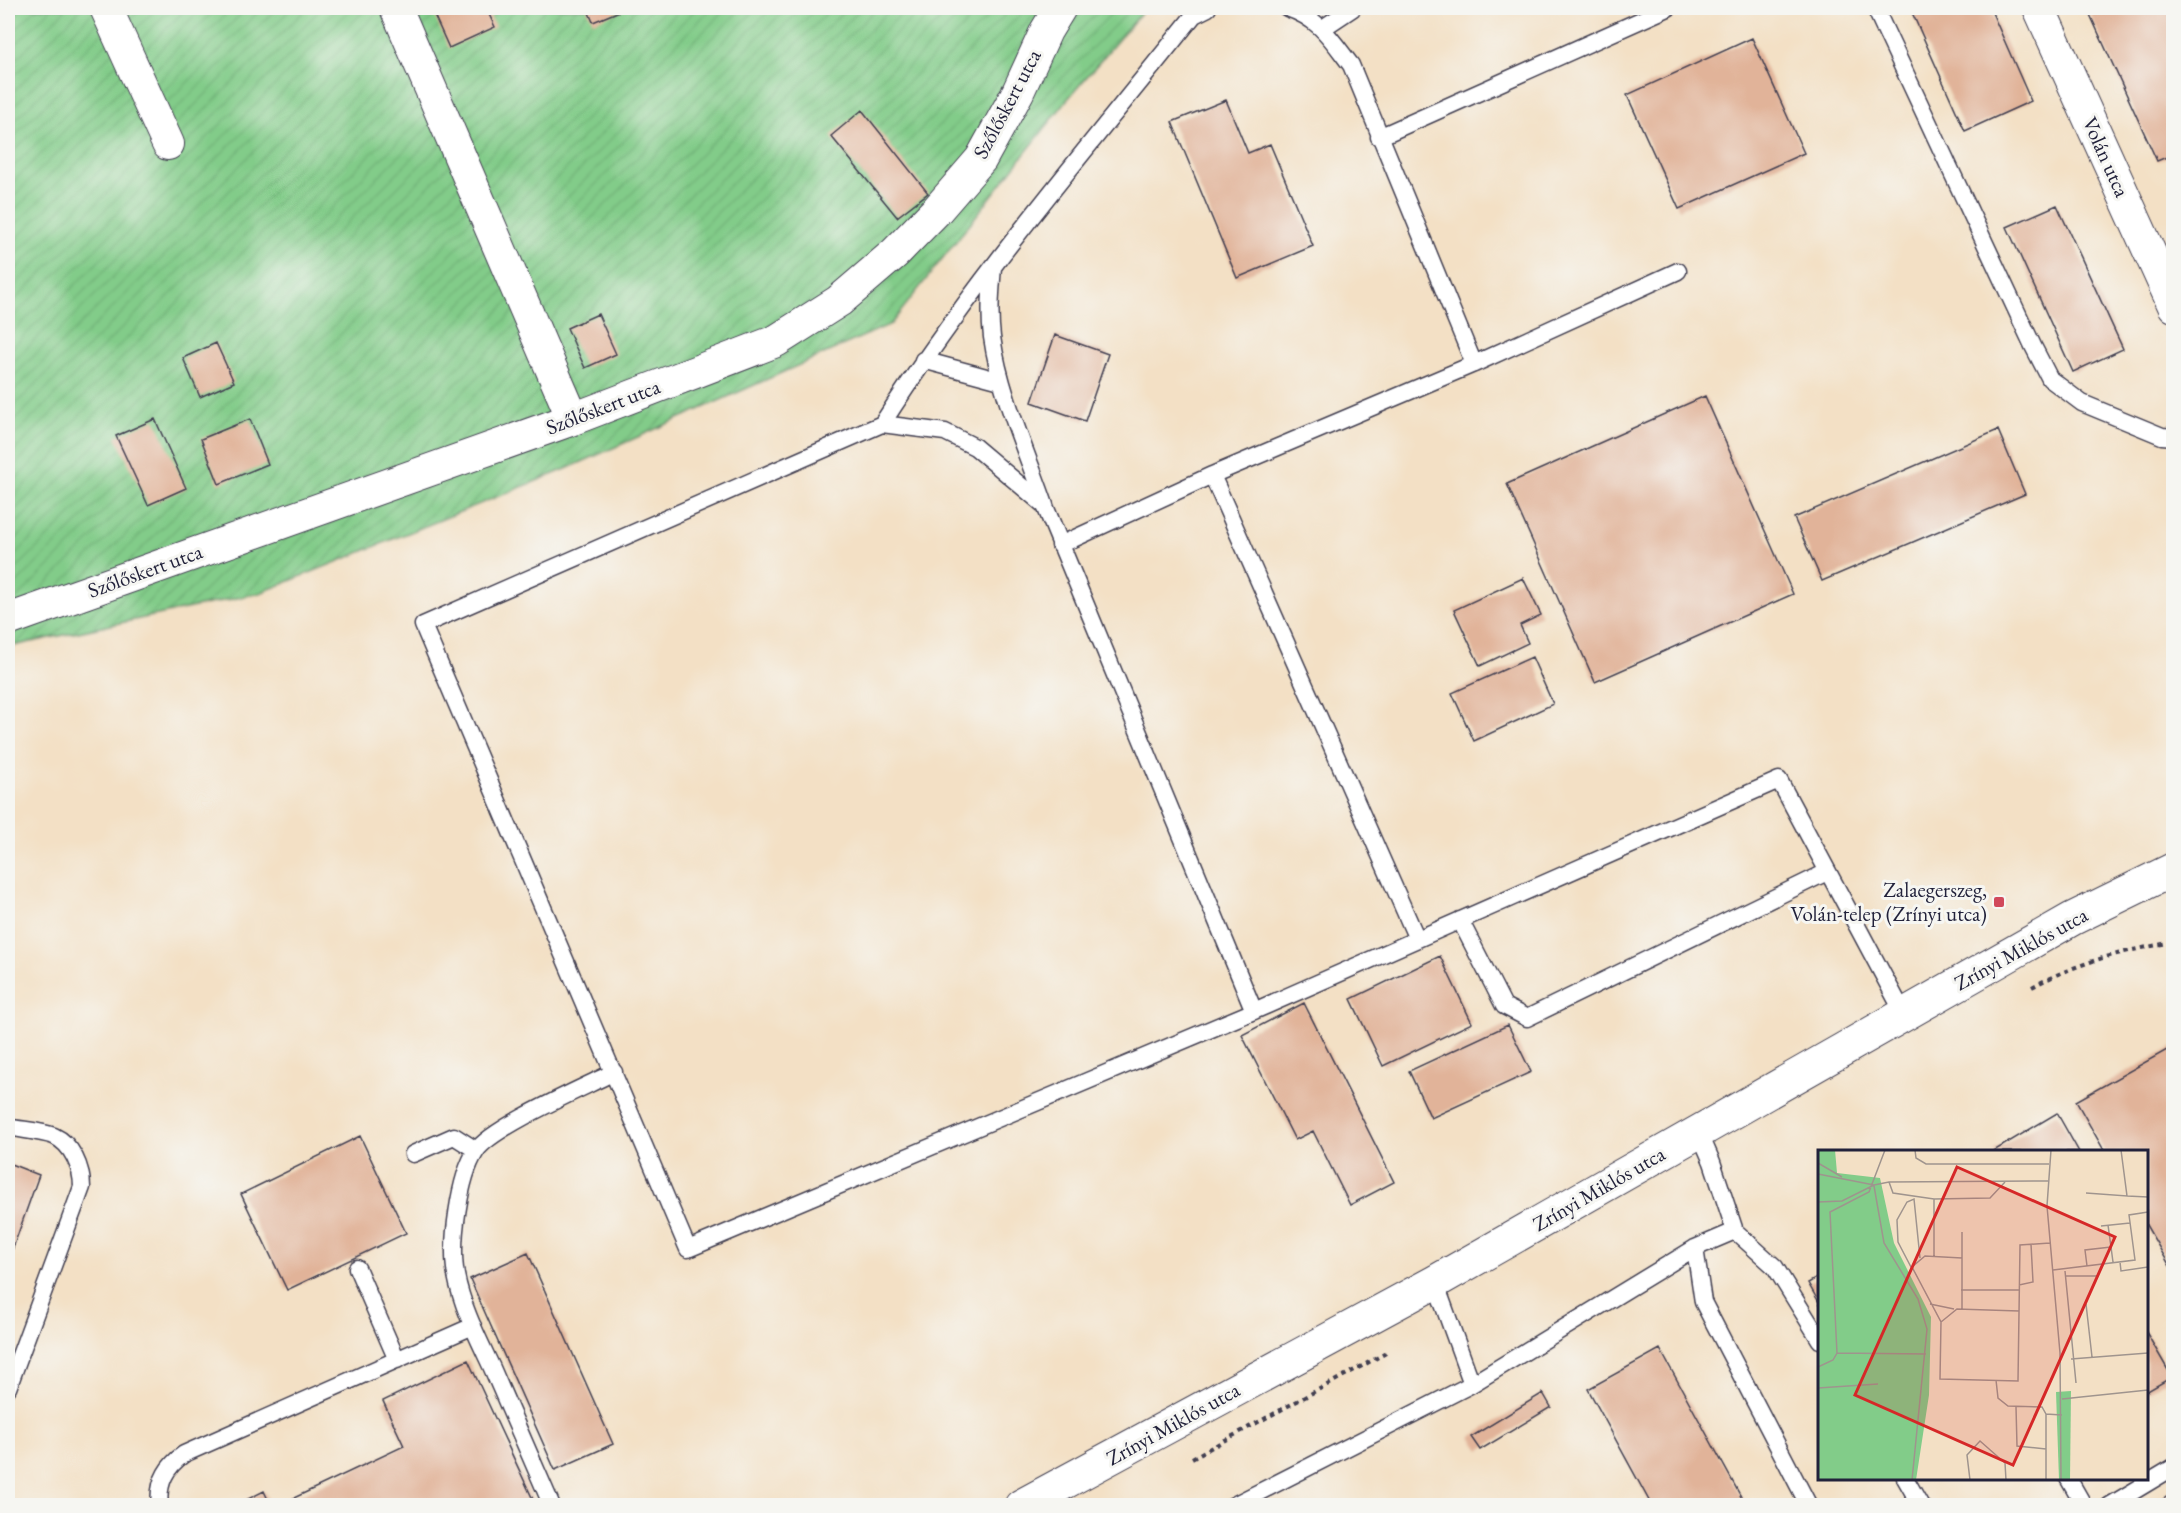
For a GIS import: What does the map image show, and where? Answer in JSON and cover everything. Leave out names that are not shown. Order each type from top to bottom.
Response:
[{"type":"main road","name":"Zrínyi Miklós utca","points":[[1021,1506],[1435,1282],[2073,919],[2174,869]]},
{"type":"street","points":[[106,8],[168,144]]},
{"type":"street","points":[[396,8],[573,419]]},
{"type":"street","name":"Szőlőskert utca","points":[[8,620],[573,419],[776,341],[839,301],[902,246],[981,159],[1060,8]]},
{"type":"street","name":"Volán utca","points":[[2039,8],[2174,306]]},
{"type":"lane","points":[[1287,8],[1302,13],[1323,28],[1351,65],[1474,364]]},
{"type":"lane","points":[[1323,28],[1353,8]]},
{"type":"lane","points":[[1379,137],[1668,8]]},
{"type":"lane","points":[[1875,8],[2050,379],[2082,403],[2162,436],[2174,437]]},
{"type":"lane","points":[[882,424],[923,360],[993,266],[1201,10]]},
{"type":"lane","points":[[993,266],[990,305],[992,337],[1001,381],[1060,545],[1254,1011]]},
{"type":"lane","points":[[1060,545],[1212,475],[1474,364],[1678,271]]},
{"type":"lane","points":[[923,360],[1001,381]]},
{"type":"lane","points":[[1046,506],[975,447],[945,432],[882,424],[423,625],[688,1249],[1254,1011],[1779,780],[1905,1014]]},
{"type":"lane","points":[[1212,475],[1417,939]]},
{"type":"lane","points":[[1460,920],[1504,1006],[1527,1018],[1827,872]]},
{"type":"lane","points":[[552,1506],[473,1326],[456,1277],[453,1255],[456,1216],[465,1178],[476,1150],[495,1133],[614,1072]]},
{"type":"lane","points":[[8,1127],[54,1136],[66,1145],[82,1175],[82,1187],[8,1388]]},
{"type":"lane","points":[[1699,1132],[1712,1162],[1735,1231],[1775,1267],[1818,1337]]},
{"type":"lane","points":[[413,1154],[454,1136],[476,1150]]},
{"type":"lane","points":[[1232,1506],[1472,1384],[1695,1248],[1735,1231]]},
{"type":"lane","points":[[1695,1248],[1703,1302],[1809,1506]]},
{"type":"lane","points":[[357,1268],[397,1360]]},
{"type":"lane","points":[[1435,1282],[1472,1384]]},
{"type":"lane","points":[[160,1506],[159,1495],[163,1477],[171,1464],[184,1454],[473,1326]]},
{"type":"lane","points":[[2109,1506],[2174,1467]]},
{"type":"lane","points":[[1906,1480],[1921,1506]]},
{"type":"lane","points":[[2069,1480],[2084,1506]]},
{"type":"green space","points":[[8,8],[1145,8],[1067,100],[891,324],[566,469],[260,593],[8,647]]},
{"type":"building","points":[[431,8],[486,8],[495,27],[449,48]]},
{"type":"building","points":[[587,8],[627,8],[593,22]]},
{"type":"building","points":[[1910,8],[1990,8],[2031,101],[1965,131]]},
{"type":"building","points":[[2087,8],[2174,8],[2174,154],[2157,161]]},
{"type":"building","points":[[1752,38],[1804,153],[1679,209],[1627,95]]},
{"type":"building","points":[[1226,100],[1248,153],[1270,144],[1313,246],[1237,278],[1172,122]]},
{"type":"building","points":[[862,110],[928,193],[897,217],[831,136]]},
{"type":"building","points":[[2057,205],[2123,349],[2073,372],[2007,227]]},
{"type":"building","points":[[598,314],[616,354],[585,368],[567,328]]},
{"type":"building","points":[[1055,335],[1108,354],[1085,421],[1032,402]]},
{"type":"building","points":[[216,343],[234,382],[200,397],[183,358]]},
{"type":"building","points":[[1705,396],[1793,594],[1595,682],[1507,484]]},
{"type":"building","points":[[155,419],[186,488],[148,505],[116,436]]},
{"type":"building","points":[[250,419],[268,464],[219,484],[201,439]]},
{"type":"building","points":[[1998,430],[2025,494],[1822,581],[1794,518]]},
{"type":"building","points":[[1523,578],[1541,615],[1520,625],[1528,643],[1480,666],[1454,610]]},
{"type":"building","points":[[1532,657],[1553,704],[1474,741],[1452,693]]},
{"type":"building","points":[[1440,956],[1472,1023],[1383,1066],[1351,999]]},
{"type":"building","points":[[1304,1003],[1394,1182],[1350,1205],[1313,1131],[1295,1140],[1242,1035]]},
{"type":"building","points":[[1508,1025],[1531,1072],[1431,1118],[1409,1071]]},
{"type":"building","points":[[2174,1046],[2174,1273],[2148,1228],[2148,1150],[2104,1150],[2076,1101]]},
{"type":"building","points":[[2057,1113],[2078,1150],[1995,1150]]},
{"type":"building","points":[[360,1136],[406,1233],[287,1290],[241,1194]]},
{"type":"building","points":[[8,1163],[39,1175],[8,1262]]},
{"type":"building","points":[[528,1253],[613,1444],[555,1470],[470,1279]]},
{"type":"building","points":[[1818,1277],[1818,1300],[1808,1283]]},
{"type":"building","points":[[2148,1335],[2172,1377],[2148,1391]]},
{"type":"building","points":[[1660,1349],[1746,1506],[1652,1506],[1588,1389]]},
{"type":"building","points":[[468,1360],[536,1506],[277,1506],[404,1446],[383,1401]]},
{"type":"building","points":[[1543,1393],[1551,1407],[1480,1450],[1471,1437]]},
{"type":"building","points":[[264,1491],[271,1506],[234,1506]]},
{"type":"building","points":[[2174,1492],[2174,1506],[2153,1506]]},
{"type":"place","name":"Zalaegerszeg, Volán-telep (Zrínyi utca)","points":[[1999,902]]}]
